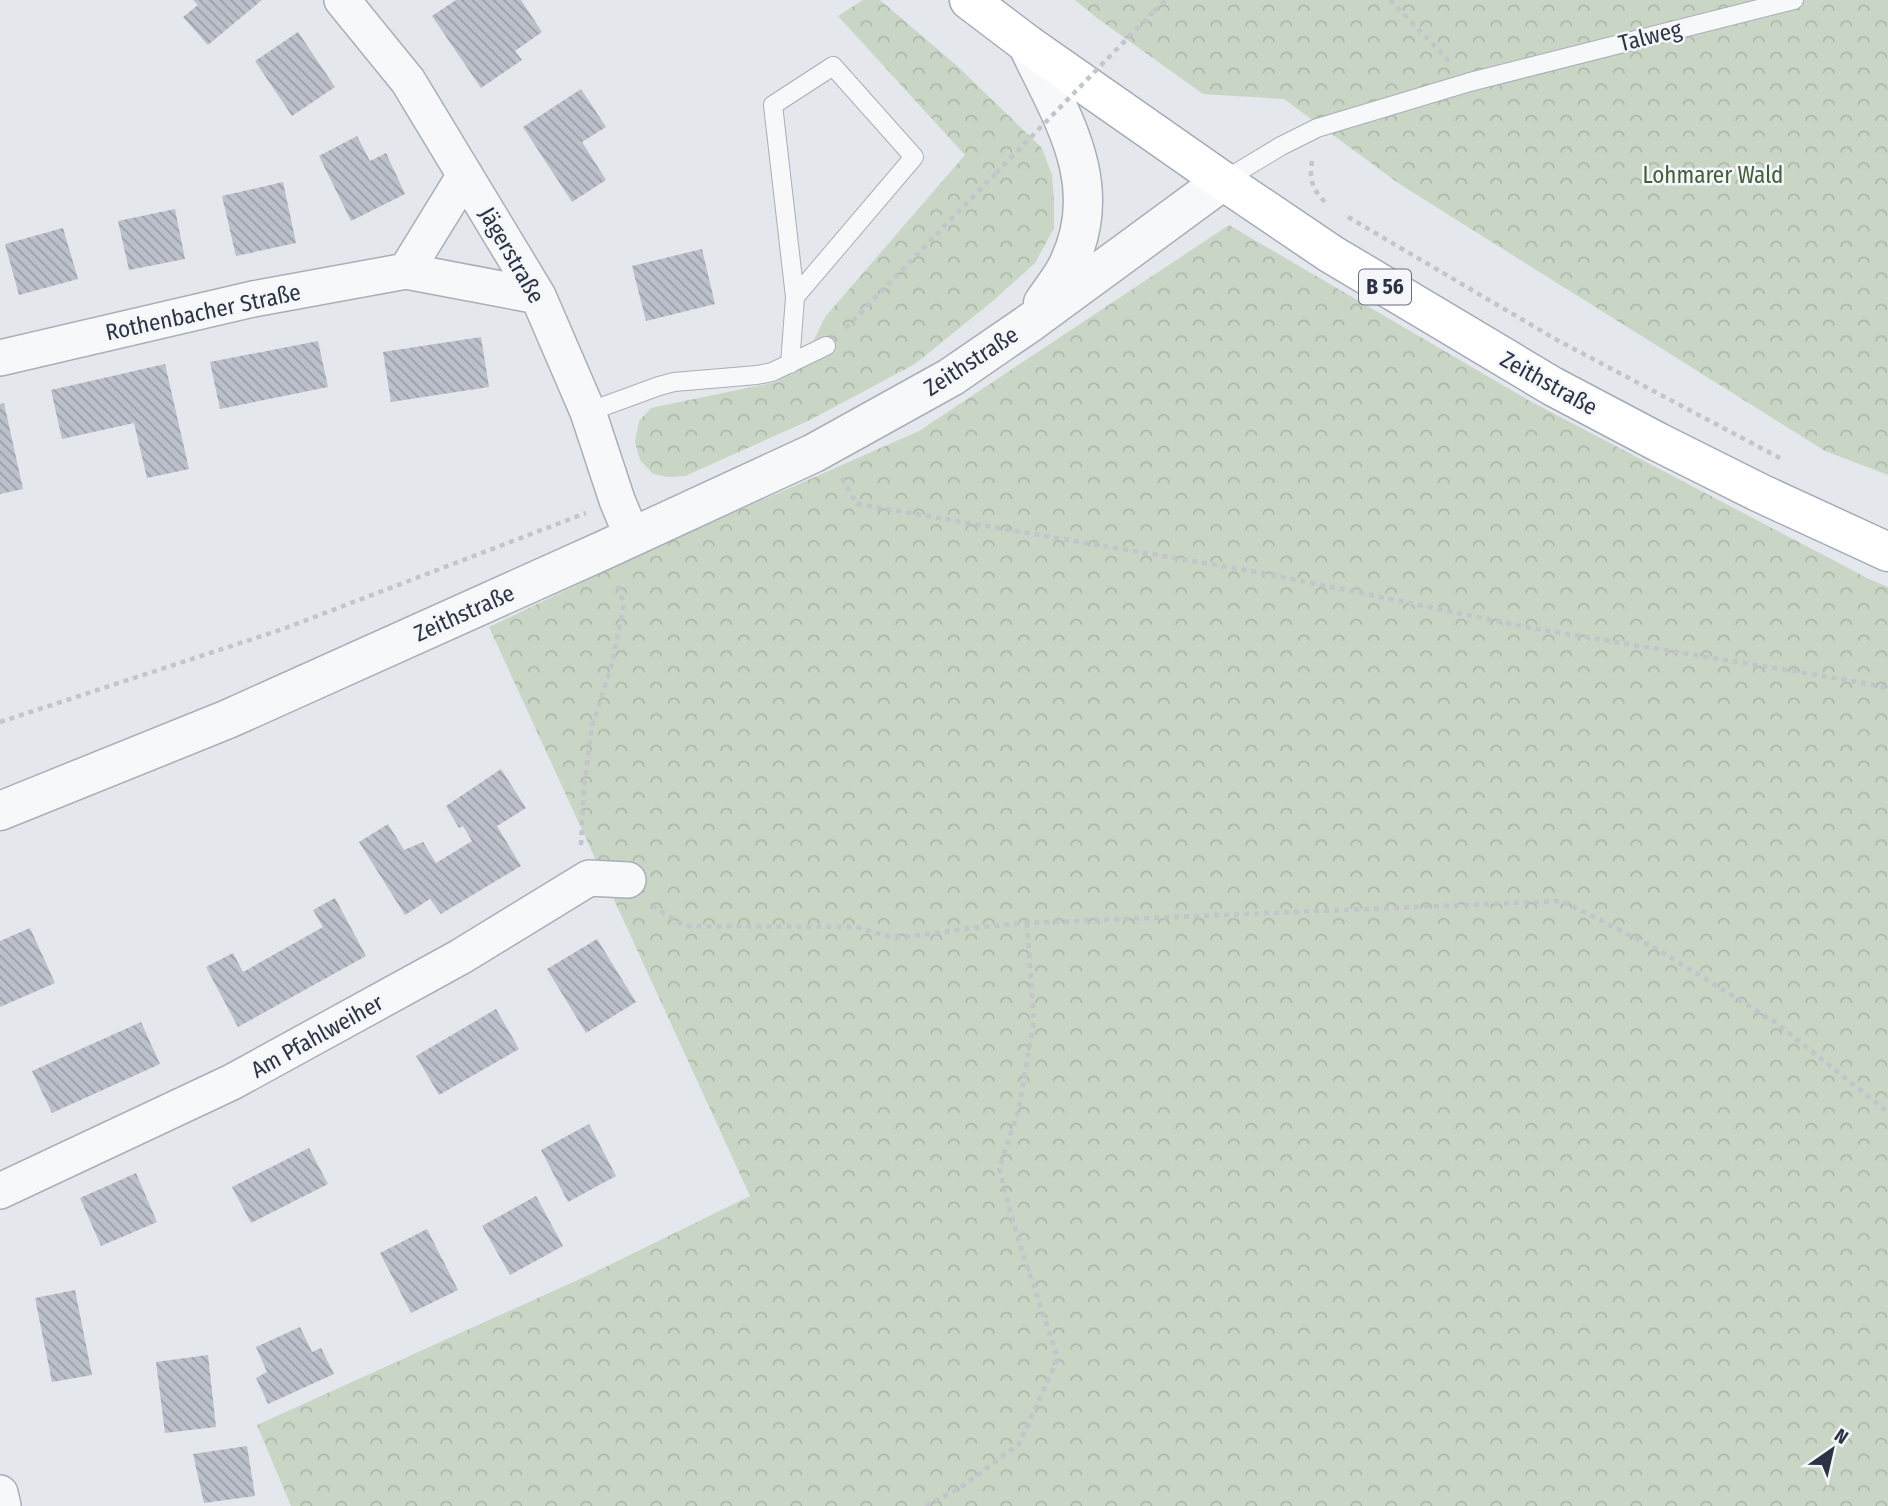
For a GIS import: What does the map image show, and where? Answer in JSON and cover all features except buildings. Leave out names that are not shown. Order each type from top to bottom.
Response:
[{"type":"main road","name":"B 56","points":[[969,0],[1027,44],[1223,181]]},
{"type":"main road","name":"Zeithstraße","points":[[1223,181],[1331,254],[1552,386],[1737,482],[1888,552]]},
{"type":"street","name":"Jägerstraße","points":[[342,0],[408,81],[538,296],[588,412],[617,500],[618,543]]},
{"type":"street","points":[[1027,44],[1075,148],[1082,173],[1084,202],[1080,230],[1067,267],[1031,322]]},
{"type":"street","points":[[407,271],[465,175]]},
{"type":"street","name":"Zeithstraße","points":[[0,811],[228,719],[824,448],[951,376],[1031,322],[1223,181]]},
{"type":"street","name":"Rothenbacher Straße","points":[[0,358],[254,299],[407,271],[538,296]]},
{"type":"street","points":[[589,878],[628,880]]},
{"type":"street","name":"Am Pfahlweiher","points":[[0,1191],[232,1082],[460,957],[589,878]]},
{"type":"street","points":[[0,1493],[3,1506]]},
{"type":"lane","name":"Talweg","points":[[1223,181],[1317,128],[1506,72],[1794,0]]},
{"type":"lane","points":[[790,364],[795,297],[773,105],[833,66],[914,158],[795,297]]},
{"type":"lane","points":[[588,412],[666,384],[757,375],[790,364],[826,346]]},
{"type":"path","points":[[826,346],[856,319],[1166,0]]},
{"type":"path","points":[[1390,0],[1470,82]]},
{"type":"path","points":[[1317,128],[1311,172],[1313,189],[1332,207]]},
{"type":"path","points":[[1340,213],[1557,340],[1790,463]]},
{"type":"path","points":[[824,448],[857,504],[1250,570],[1531,628],[1888,688]]},
{"type":"path","points":[[0,722],[284,629],[588,512],[618,543],[624,604],[612,664],[592,726],[583,786],[580,842],[589,878]]},
{"type":"path","points":[[628,880],[647,903],[685,926],[856,927],[887,936],[906,937],[1027,923],[1562,901],[1657,949],[1775,1023],[1888,1112]]},
{"type":"path","points":[[926,1506],[961,1487],[1020,1444],[1058,1358],[1018,1239],[999,1169],[1019,1108],[1034,1021],[1027,923]]},
{"type":"green space","points":[[863,0],[880,0],[956,65],[1042,148],[1052,175],[1054,228],[1035,263],[915,364],[808,421],[685,476],[653,474],[640,460],[635,442],[639,421],[651,408],[776,382],[802,365],[825,317],[965,155],[838,16]]},
{"type":"green space","name":"Lohmarer Wald","points":[[1075,0],[1888,0],[1888,475],[1825,451],[1401,185],[1284,99],[1203,94]]},
{"type":"green space","points":[[1229,225],[1528,400],[1888,587],[1888,1506],[291,1506],[257,1425],[591,1274],[750,1196],[489,627],[658,546],[919,431]]}]
